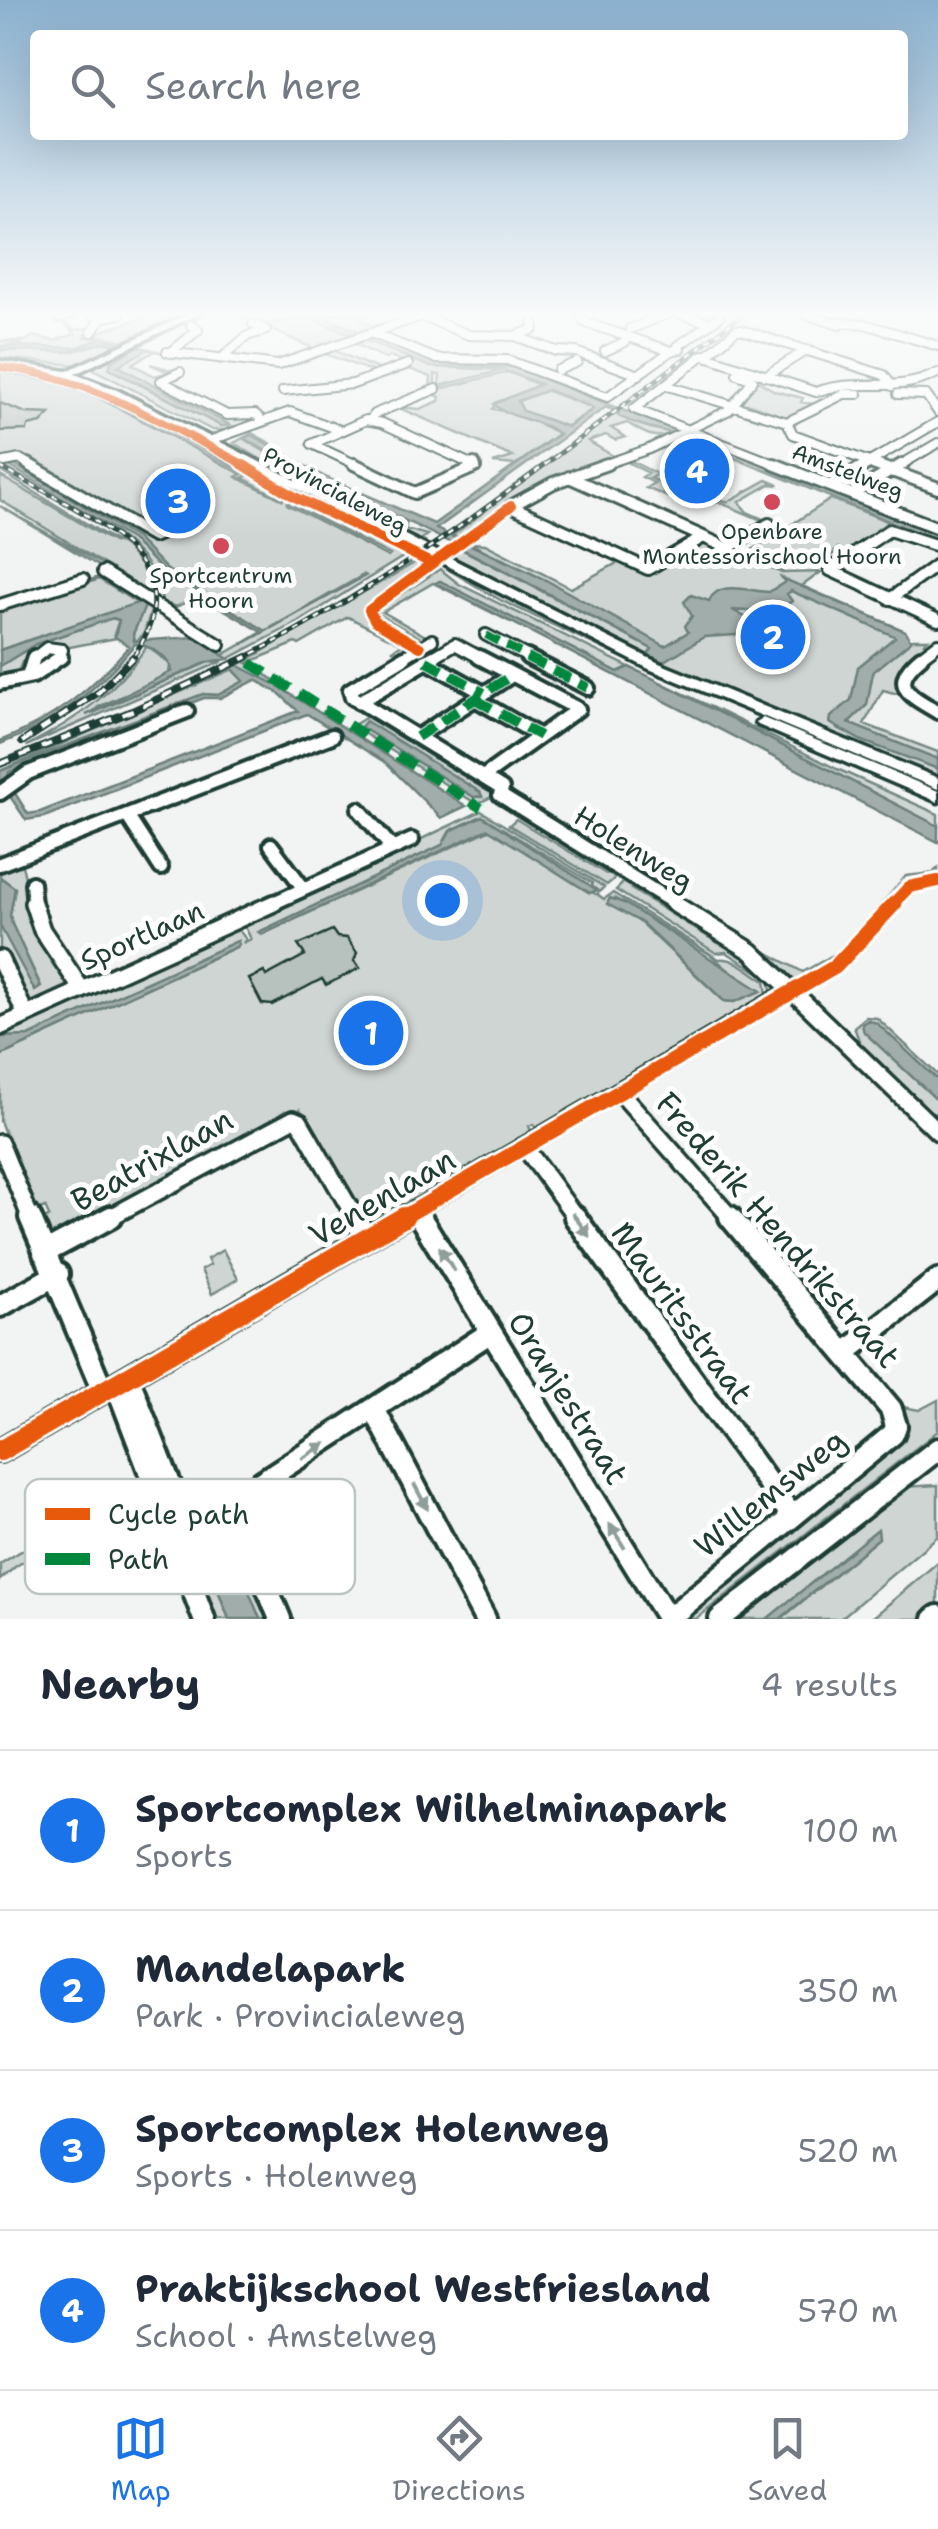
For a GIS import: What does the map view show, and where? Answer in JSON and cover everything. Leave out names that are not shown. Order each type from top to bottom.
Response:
[{"type":"main road","name":"Provincialeweg","points":[[129,390],[266,468],[784,733],[938,798]]},
{"type":"main road","name":"Provincialeweg","points":[[660,669],[938,784]]},
{"type":"street","points":[[178,390],[227,415],[255,414],[262,421]]},
{"type":"street","points":[[290,412],[283,392],[304,390]]},
{"type":"street","points":[[371,419],[474,462],[476,468],[425,492],[412,493],[312,444],[435,390]]},
{"type":"street","points":[[593,390],[608,396],[618,390]]},
{"type":"street","name":"Amstelweg","points":[[658,390],[634,409],[681,433],[831,485],[938,528]]},
{"type":"street","points":[[683,390],[788,422],[844,394],[926,395],[934,390]]},
{"type":"street","points":[[702,538],[648,569],[511,506],[729,410],[742,390]]},
{"type":"street","points":[[926,395],[937,410]]},
{"type":"street","points":[[215,438],[290,412],[340,430]]},
{"type":"street","points":[[788,422],[794,434],[938,488]]},
{"type":"street","points":[[831,485],[938,422]]},
{"type":"street","points":[[912,437],[936,444]]},
{"type":"street","points":[[854,494],[936,444]]},
{"type":"street","points":[[0,463],[20,459],[153,537],[195,518]]},
{"type":"street","points":[[570,477],[728,548],[769,524]]},
{"type":"street","points":[[938,546],[889,530],[830,570],[938,620]]},
{"type":"street","points":[[890,598],[938,564]]},
{"type":"street","points":[[103,572],[220,645]]},
{"type":"street","points":[[0,605],[83,579]]},
{"type":"street","points":[[486,635],[588,688]]},
{"type":"street","points":[[432,640],[350,690],[352,698],[359,702],[454,644],[578,709],[483,777]]},
{"type":"street","points":[[938,644],[904,672],[902,679],[908,695],[938,712]]},
{"type":"street","points":[[426,661],[540,736]]},
{"type":"street","points":[[417,737],[512,675]]},
{"type":"street","points":[[0,683],[28,677]]},
{"type":"street","name":"Holenweg","points":[[359,702],[502,788],[500,795],[742,944],[938,1132]]},
{"type":"street","points":[[0,794],[28,773],[188,711]]},
{"type":"street","points":[[0,864],[332,736]]},
{"type":"street","points":[[358,809],[392,848]]},
{"type":"street","points":[[128,817],[161,868]]},
{"type":"street","name":"Sportlaan","points":[[0,1028],[412,840]]},
{"type":"street","points":[[271,845],[304,889]]},
{"type":"street","points":[[32,884],[32,911],[40,933],[62,955],[82,990]]},
{"type":"street","points":[[0,959],[26,1015]]},
{"type":"street","name":"Venenlaan","points":[[0,1451],[791,990]]},
{"type":"street","name":"Frederik Hendrikstraat","points":[[618,1091],[891,1409]]},
{"type":"street","name":"Beatrixlaan","points":[[44,1253],[289,1120],[300,1122],[366,1237]]},
{"type":"street","points":[[0,1143],[44,1253],[116,1384],[152,1479]]},
{"type":"street","name":"Mauritsstraat","points":[[524,1146],[792,1516]]},
{"type":"street","name":"Oranjestraat","points":[[415,1209],[668,1619]]},
{"type":"street","points":[[0,1306],[58,1274]]},
{"type":"street","points":[[845,1353],[938,1280]]},
{"type":"street","points":[[270,1479],[491,1332]]},
{"type":"street","name":"Willemsweg","points":[[668,1619],[892,1434],[896,1426],[891,1409]]},
{"type":"street","points":[[375,1410],[485,1619]]},
{"type":"street","points":[[720,1619],[938,1449]]},
{"type":"street","points":[[194,1594],[204,1619]]},
{"type":"street","points":[[270,1594],[280,1619]]},
{"type":"shaded area","points":[[0,390],[82,390],[247,474],[89,390],[134,407],[198,440],[289,497],[287,504],[388,557],[289,503],[297,499],[378,542],[409,553],[300,621],[228,659],[223,655],[266,631],[158,564],[143,545],[132,540],[166,574],[201,595],[176,607],[162,602],[159,579],[155,579],[129,544],[87,514],[0,464]]},
{"type":"shaded area","points":[[82,390],[98,394],[159,424],[284,500],[236,477],[241,474]]},
{"type":"shaded area","points":[[133,390],[149,390],[221,426],[229,426],[161,390],[180,390],[226,417],[258,419],[226,430],[212,430]]},
{"type":"shaded area","points":[[151,390],[163,390],[230,425],[221,426]]},
{"type":"shaded area","points":[[438,390],[531,390],[497,402],[493,409],[521,415],[559,433],[516,465],[493,463],[513,457],[397,407],[420,409],[439,401],[440,397],[431,393]]},
{"type":"shaded area","points":[[528,390],[570,390],[938,533],[938,541],[673,433],[625,419],[606,407],[436,529],[546,580],[665,646],[688,632],[685,626],[692,616],[684,602],[691,595],[709,601],[726,589],[769,592],[785,582],[782,578],[905,631],[911,641],[873,672],[867,705],[848,723],[938,759],[938,769],[860,740],[830,723],[831,717],[851,700],[858,667],[895,637],[892,635],[791,591],[787,594],[792,601],[785,607],[732,610],[764,627],[753,623],[736,635],[704,637],[663,662],[648,655],[652,649],[598,620],[244,438],[252,435],[325,477],[434,524],[559,434],[494,404]],"holes":[[[548,390],[593,409],[568,427],[523,411],[518,401]]]},
{"type":"shaded area","points":[[545,390],[593,409],[564,428],[518,410],[512,402]]},
{"type":"shaded area","points":[[748,390],[773,390],[814,404],[787,418],[741,404]]},
{"type":"shaded area","points":[[617,411],[636,423],[673,433],[654,436],[627,423],[611,428],[625,437],[615,440],[606,435],[588,441],[615,457],[509,506],[463,541],[453,535]]},
{"type":"shaded area","points":[[252,433],[272,444],[252,435],[244,439],[298,472],[406,521],[406,529],[427,535],[421,539],[425,541],[422,544],[234,443]]},
{"type":"shaded area","points":[[218,450],[401,545],[333,518]]},
{"type":"shaded area","points":[[629,463],[657,474],[650,478],[675,489],[684,484],[727,502],[767,480],[779,485],[770,484],[739,502],[747,512],[764,521],[685,488],[668,497],[646,488],[654,483],[642,477],[648,473]]},
{"type":"shaded area","points":[[8,465],[15,465],[136,538],[172,575],[266,631],[367,575],[241,645],[262,632],[169,577],[132,540]]},
{"type":"shaded area","points":[[0,471],[125,547],[142,567],[151,598],[0,506],[131,581],[0,500],[0,476],[115,543]]},
{"type":"shaded area","points":[[831,499],[938,541],[890,526],[827,569],[818,568],[845,551],[838,548],[812,566],[795,568],[779,564],[784,568],[782,571],[746,554]]},
{"type":"shaded area","points":[[703,540],[782,573],[821,572],[802,586],[905,631],[908,643],[912,639],[928,639],[924,643],[930,646],[898,675],[902,695],[883,690],[864,724],[938,752],[938,759],[851,726],[848,721],[837,728],[938,769],[938,780],[658,663],[655,661],[663,662],[663,650],[545,580],[470,543],[485,544],[571,588],[621,561],[649,573]]},
{"type":"shaded area","points":[[461,549],[652,649],[650,658],[450,557]]},
{"type":"shaded area","points":[[421,559],[429,563],[421,569],[424,571],[366,611],[371,621],[411,643],[396,652],[393,650],[402,644],[348,617],[299,645],[247,663],[283,686],[283,690],[237,666]]},
{"type":"shaded area","points":[[440,569],[459,584],[629,667],[618,672],[440,581],[436,583],[510,622],[433,583],[383,612],[429,638],[426,641],[378,614],[379,609]]},
{"type":"shaded area","points":[[447,569],[636,661],[638,665],[502,601]]},
{"type":"shaded area","points":[[102,576],[146,604],[133,634],[134,641],[196,637],[228,659],[208,662],[86,715],[172,671],[158,652],[135,644],[75,703],[40,726],[0,744],[71,702],[129,646],[115,637],[119,620],[113,618],[36,644],[0,666],[0,650],[137,603],[99,579],[0,610]]},
{"type":"shaded area","points":[[99,579],[145,604],[0,650],[0,612]]},
{"type":"shaded area","points":[[440,581],[618,672],[629,667],[644,674],[938,826],[938,842],[436,583]]},
{"type":"shaded area","points":[[145,604],[152,608],[144,633],[136,642],[133,634]]},
{"type":"shaded area","points":[[110,618],[119,620],[116,638],[65,648],[56,645],[22,662],[18,672],[25,672],[0,681],[0,666],[36,644]]},
{"type":"shaded area","points":[[147,646],[170,664],[169,675],[98,707],[91,714],[208,662],[223,661],[26,746],[93,704],[122,678]]},
{"type":"shaded area","points":[[237,665],[273,683],[466,806],[441,818],[386,763],[307,714],[44,817],[26,820],[9,795],[15,793],[28,814],[40,812],[298,711],[256,680],[220,698],[204,698],[9,772],[7,780],[0,780],[0,771],[203,694],[218,695],[244,681],[232,668]]},
{"type":"shaded area","points":[[233,669],[244,681],[218,695],[203,694],[0,771]]},
{"type":"shaded area","points":[[644,674],[938,814],[938,826]]},
{"type":"shaded area","points":[[375,716],[370,719],[406,741],[412,738],[419,743],[414,746],[420,750],[428,748],[424,752],[435,759],[443,757],[439,761],[462,775],[470,774],[466,778],[489,792],[495,789],[499,793],[477,804],[352,726]],"holes":[[[365,723],[480,792],[482,797],[474,797],[361,727]]]},
{"type":"shaded area","points":[[366,721],[482,796],[474,797],[361,727]]},
{"type":"shaded area","points":[[481,811],[604,887],[597,894],[604,899],[613,893],[719,959],[731,960],[749,970],[765,981],[767,994],[536,1128],[533,1124],[529,1126],[531,1131],[379,1220],[366,1223],[300,1109],[288,1115],[285,1111],[279,1115],[281,1119],[55,1239],[49,1238],[40,1223],[49,1216],[45,1207],[36,1211],[0,1121],[0,1056],[236,947],[238,941],[29,1036],[0,1037],[0,1031],[237,928],[246,939],[243,943],[251,939],[243,923]],"holes":[[[482,816],[592,883],[594,893],[493,828],[263,934],[259,932],[443,845],[450,831]],[[614,898],[711,955],[754,992],[734,1002],[724,1001]]]},
{"type":"shaded area","points":[[482,816],[597,890],[590,893],[488,829],[263,934],[259,932],[442,845],[450,831]]},
{"type":"shaded area","points":[[516,819],[606,874],[613,872],[615,878],[607,885],[509,825]]},
{"type":"shaded area","points":[[20,861],[31,925],[40,943],[72,983],[27,1004],[0,948],[0,926],[41,986],[12,925],[15,888],[0,877],[0,868]]},
{"type":"shaded area","points":[[938,868],[938,876],[900,886],[837,957],[797,982],[757,947],[803,972],[840,951],[906,876],[933,873]]},
{"type":"shaded area","points":[[0,877],[15,888],[10,915],[41,987],[35,991],[0,926]]},
{"type":"shaded area","points":[[624,882],[635,885],[631,889],[718,943],[724,938],[780,987],[771,992],[769,979],[726,952],[716,953],[616,890]]},
{"type":"shaded area","points":[[610,898],[624,903],[761,991],[734,1002],[724,1001],[642,923],[607,904]]},
{"type":"shaded area","points":[[237,941],[236,947],[0,1056],[0,1037],[29,1036]]},
{"type":"shaded area","points":[[866,1017],[877,1018],[938,1075],[938,1080],[876,1023],[862,1024],[864,1031],[938,1101],[938,1120],[861,1046],[854,1027]]},
{"type":"shaded area","points":[[868,1020],[877,1023],[938,1080],[938,1101],[864,1032],[862,1024]]},
{"type":"shaded area","points":[[223,1250],[238,1279],[212,1294],[201,1270],[210,1265],[207,1259]]},
{"type":"shaded area","points":[[938,1400],[938,1431],[696,1619],[671,1619],[898,1440],[898,1406],[919,1410]]},
{"type":"shaded area","points":[[938,1485],[938,1536],[840,1619],[781,1619],[879,1538],[876,1531],[767,1619],[734,1619],[902,1487]]},
{"type":"shaded area","points":[[878,1529],[879,1538],[780,1619],[767,1619]]},
{"type":"shaded area","points":[[25,1549],[25,1561],[0,1580],[0,1564]]},
{"type":"shaded area","points":[[938,1562],[938,1604],[920,1619],[871,1619]]},
{"type":"shaded area","points":[[207,1594],[219,1594],[229,1619],[217,1619]]},
{"type":"shaded area","points":[[220,1594],[250,1594],[260,1619],[229,1619]]},
{"type":"shaded area","points":[[250,1594],[262,1594],[273,1619],[260,1619]]},
{"type":"building","points":[[0,403],[26,413],[50,414],[27,430],[0,431]]},
{"type":"building","points":[[332,930],[337,937],[347,938],[357,953],[354,961],[360,968],[326,985],[322,979],[272,1005],[262,1004],[249,979],[264,972],[266,976],[305,955],[298,945]]},
{"type":"railway","points":[[242,659],[309,623],[438,542],[644,390]]},
{"type":"railway","points":[[0,467],[93,519],[121,540],[142,564],[153,592],[150,623],[131,659]]},
{"type":"railway","points":[[22,742],[99,692],[133,657]]},
{"type":"railway","points":[[0,764],[132,711],[247,657]]},
{"type":"marked path","points":[[486,635],[588,688]]},
{"type":"marked path","points":[[426,661],[484,693]]},
{"type":"marked path","points":[[250,663],[481,808]]},
{"type":"marked path","points":[[417,737],[512,675]]},
{"type":"marked path","points":[[475,699],[540,736]]},
{"type":"cycle path","points":[[96,390],[262,474],[295,497],[431,563]]},
{"type":"cycle path","points":[[420,647],[375,621],[369,610],[511,506]]},
{"type":"cycle path","points":[[0,1451],[835,967],[909,887],[938,881]]},
{"type":"place","name":"Praktijkschool Westfriesland","points":[[697,471]]},
{"type":"place","name":"Sportcomplex Holenweg","points":[[178,501]]},
{"type":"place","name":"Openbare Montessorischool Hoorn","points":[[772,502]]},
{"type":"place","name":"Sportcentrum Hoorn","points":[[221,546]]},
{"type":"place","name":"Mandelapark","points":[[773,637]]},
{"type":"place","name":"Sportcomplex Wilhelminapark","points":[[371,1033]]}]
